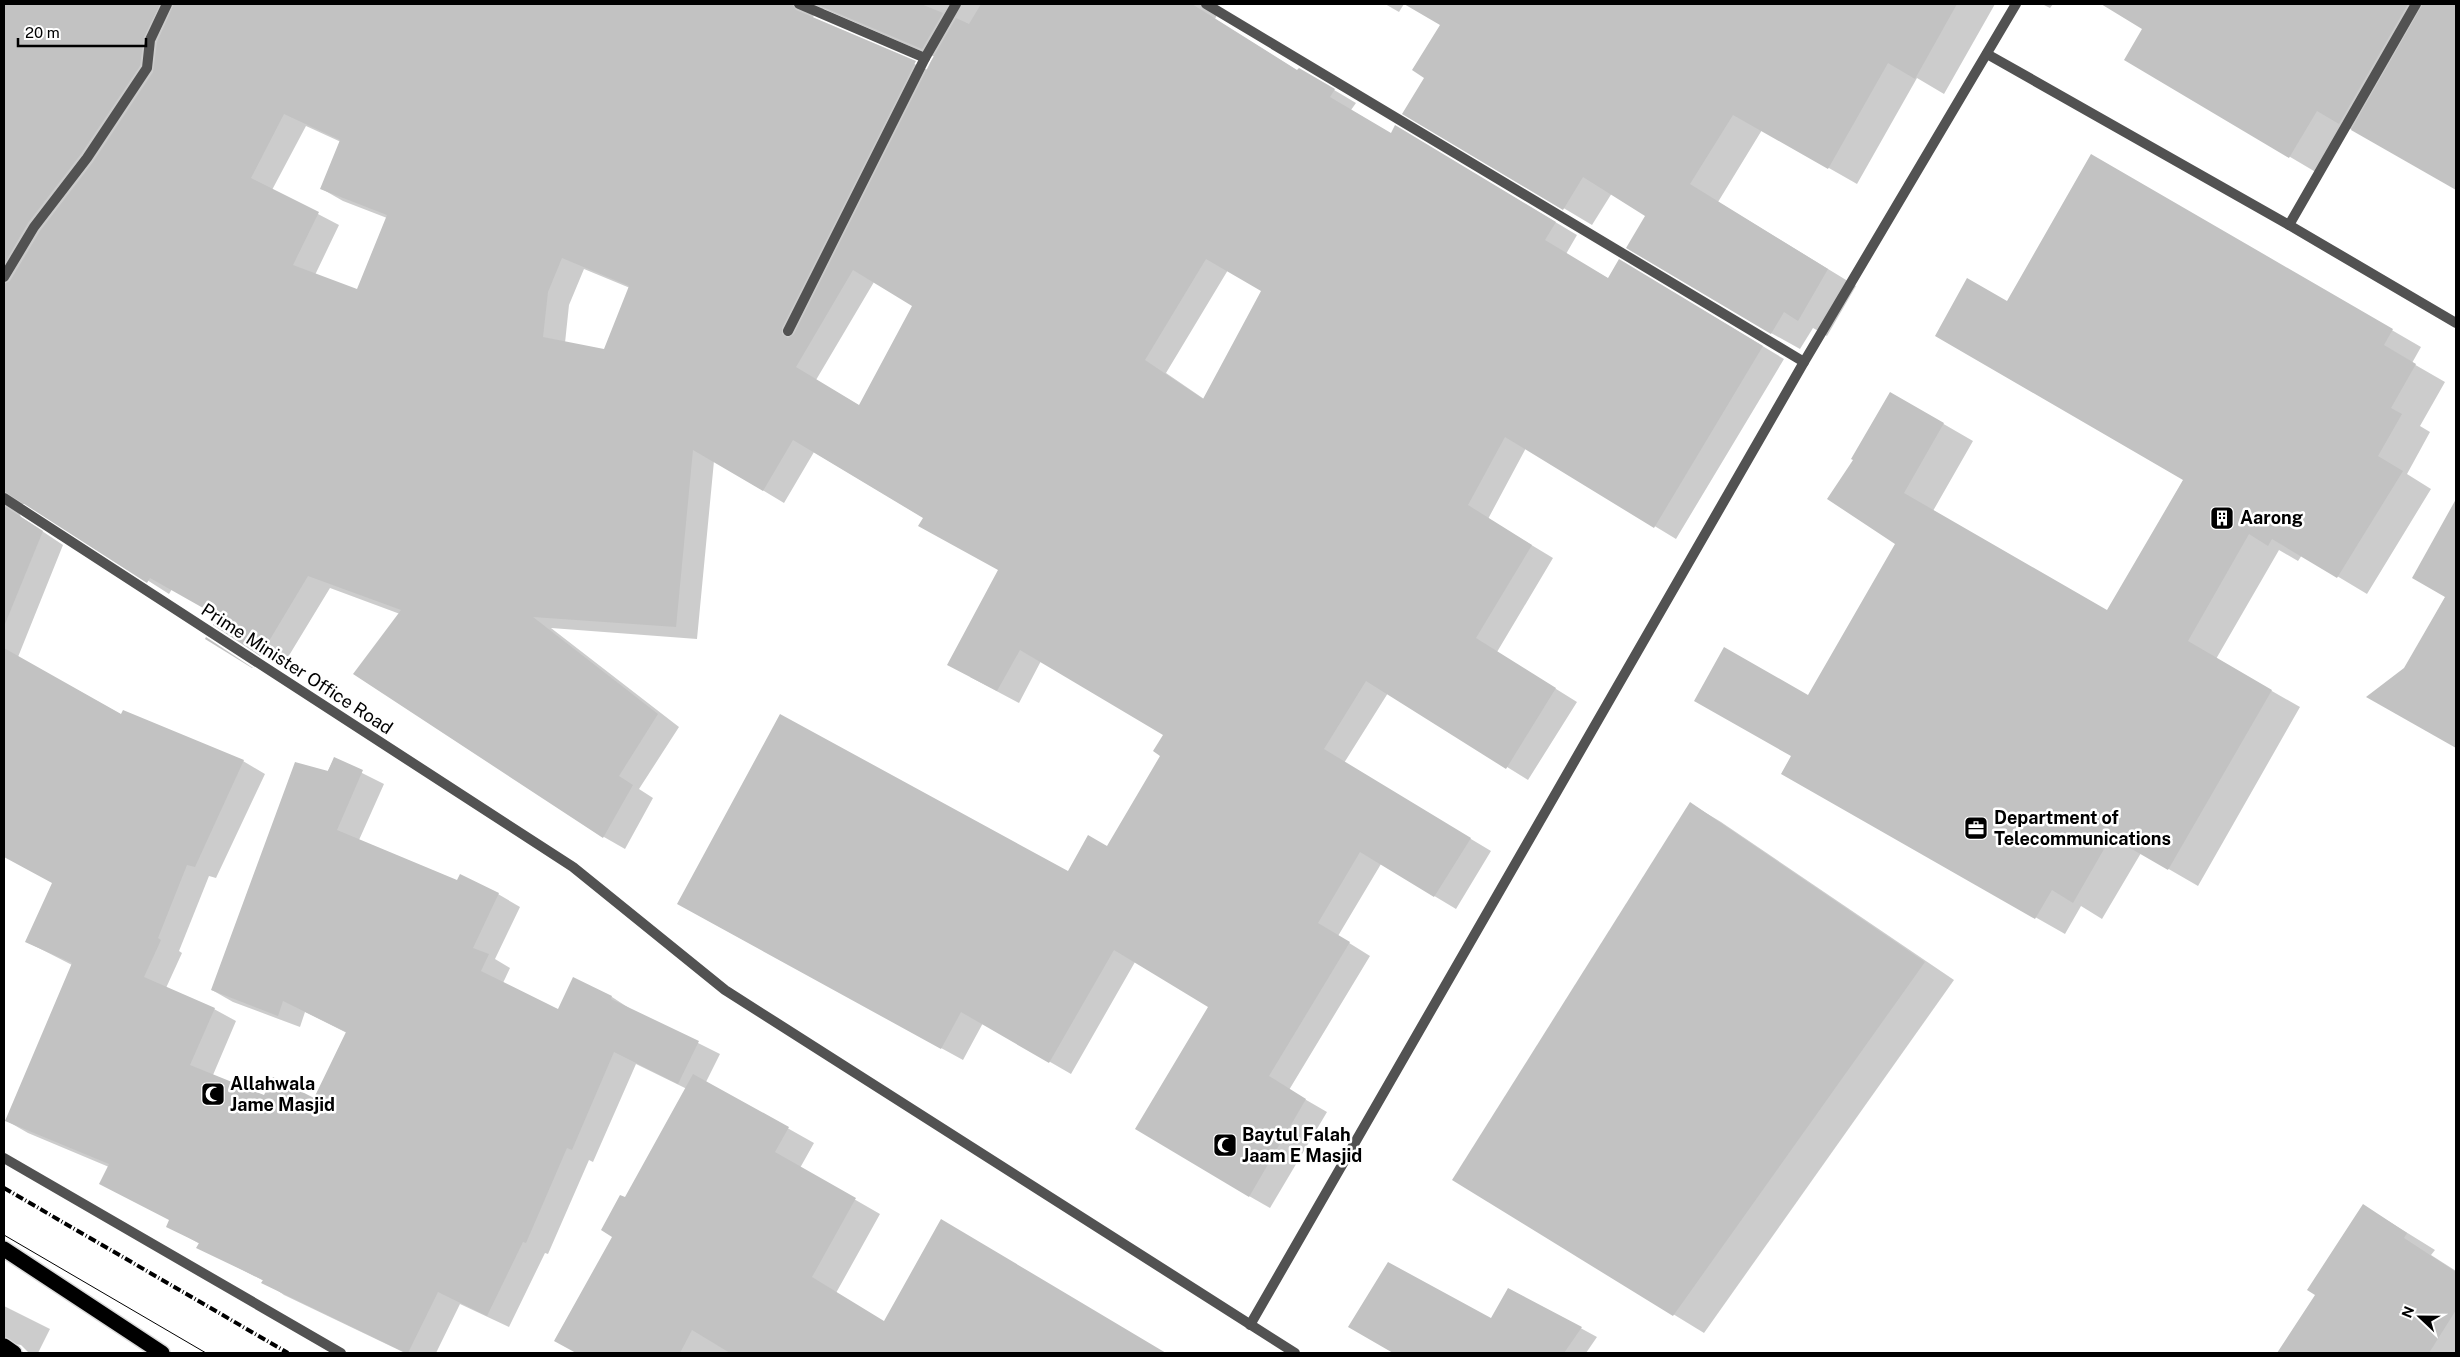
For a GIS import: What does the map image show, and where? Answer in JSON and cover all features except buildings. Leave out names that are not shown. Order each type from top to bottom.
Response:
[{"type":"highway","points":[[4,1249],[162,1353]]},
{"type":"highway","points":[[4,1346],[14,1353]]},
{"type":"street","points":[[4,277],[34,227],[87,158],[147,68],[150,40],[167,4]]},
{"type":"street","points":[[799,4],[925,58]]},
{"type":"street","points":[[788,331],[925,58],[956,4]]},
{"type":"street","points":[[1206,4],[1804,362]]},
{"type":"street","points":[[1250,1325],[1804,362],[2016,4]]},
{"type":"street","points":[[2289,225],[2416,4]]},
{"type":"street","points":[[1987,54],[2289,225],[2456,323]]},
{"type":"street","name":"Prime Minister Office Road","points":[[4,498],[574,867],[725,990],[1295,1353]]},
{"type":"street","points":[[4,1158],[341,1353]]},
{"type":"tram line","points":[[4,1235],[206,1353]]},
{"type":"railway","points":[[4,1188],[288,1353]]},
{"type":"place","name":"Aarong","points":[[2222,518]]},
{"type":"place","name":"Department of Telecommunications","points":[[1976,828]]},
{"type":"place","name":"Allahwala Jame Masjid","points":[[213,1094]]},
{"type":"place","name":"Baytul Falah Jaam E Masjid","points":[[1225,1145]]}]
